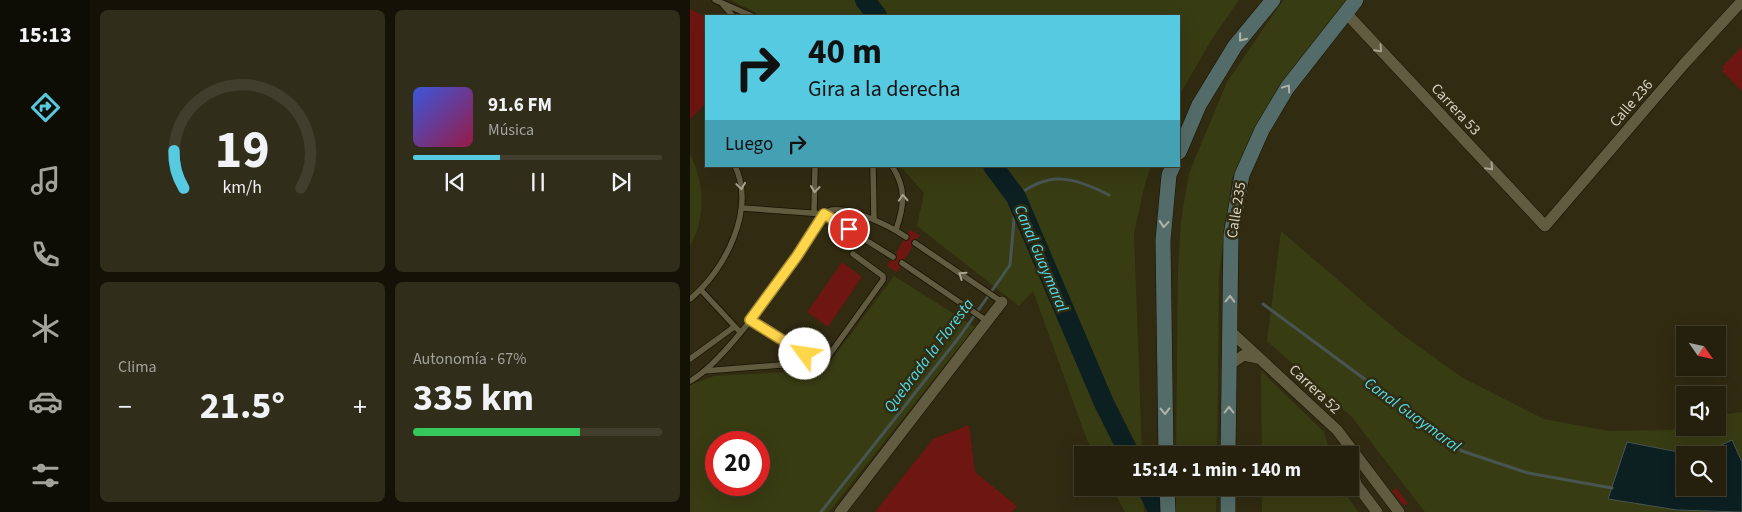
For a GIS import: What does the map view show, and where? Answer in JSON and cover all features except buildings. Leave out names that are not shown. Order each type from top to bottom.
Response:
[{"type":"main road","points":[[1180,150],[1199,105],[1235,46],[1273,0]]},
{"type":"main road","name":"Calle 235","points":[[1228,446],[1231,234],[1242,175],[1262,130],[1287,88],[1356,0]]},
{"type":"main road","points":[[1166,446],[1163,240],[1169,175],[1172,167]]},
{"type":"main road","points":[[1167,496],[1168,512]]},
{"type":"main road","points":[[1228,496],[1228,512]]},
{"type":"street","name":"Calle 236","points":[[1545,226],[1684,64],[1742,1]]},
{"type":"street","name":"Carrera 53","points":[[1346,13],[1545,226]]},
{"type":"street","points":[[840,512],[1002,302]]},
{"type":"street","name":"Carrera 52","points":[[1229,330],[1337,430],[1399,512]]},
{"type":"street","points":[[1229,365],[1244,355],[1262,360]]},
{"type":"street","points":[[1346,441],[1347,446]]},
{"type":"street","points":[[1359,486],[1363,488],[1369,487],[1372,481],[1370,473]]},
{"type":"street","points":[[1359,488],[1377,512]]},
{"type":"lane","points":[[715,0],[750,15]]},
{"type":"lane","points":[[722,3],[732,15]]},
{"type":"lane","points":[[690,299],[701,290],[727,255],[742,208],[743,191],[735,167]]},
{"type":"lane","points":[[814,212],[815,167]]},
{"type":"lane","points":[[873,167],[874,219]]},
{"type":"lane","points":[[893,167],[900,181],[904,196],[904,207],[896,230]]},
{"type":"lane","points":[[742,208],[824,214],[893,257]]},
{"type":"lane","points":[[690,381],[704,371],[750,320],[797,256],[824,214],[832,209],[874,219],[906,237]]},
{"type":"lane","points":[[915,243],[1002,302]]},
{"type":"lane","points":[[704,371],[818,362],[827,358],[883,280],[882,276],[853,254]]},
{"type":"lane","points":[[902,263],[987,322]]},
{"type":"lane","points":[[701,290],[740,332]]},
{"type":"lane","points":[[750,320],[818,362]]},
{"type":"lane","points":[[690,359],[734,327]]},
{"type":"green space","points":[[731,0],[1239,0],[1212,39],[1180,94],[1180,15],[760,15]]},
{"type":"green space","points":[[1283,0],[1347,0],[1272,101],[1232,178],[1219,276],[1217,446],[1176,446],[1178,270],[1181,221],[1189,173],[1227,82]]},
{"type":"green space","points":[[690,153],[695,164],[702,200],[699,223],[690,246]]},
{"type":"green space","points":[[901,167],[1151,167],[1134,233],[1142,446],[1090,446],[1033,291],[1019,306],[917,226],[924,193]]},
{"type":"green space","points":[[1281,231],[1400,333],[1463,378],[1544,419],[1609,431],[1676,429],[1676,436],[1726,436],[1726,414],[1742,412],[1742,462],[1732,440],[1719,446],[1676,446],[1676,451],[1628,442],[1609,498],[1677,510],[1735,512],[1425,512],[1351,416],[1267,341]]},
{"type":"green space","points":[[894,276],[975,327],[829,512],[690,512],[690,385],[714,376],[824,370]]},
{"type":"green space","points":[[1261,371],[1324,432],[1328,446],[1262,446]]},
{"type":"green space","points":[[1116,496],[1143,496],[1144,512],[1125,512]]},
{"type":"green space","points":[[1175,496],[1217,496],[1216,512],[1175,512]]},
{"type":"green space","points":[[1262,496],[1347,496],[1358,512],[1262,512]]},
{"type":"shaded area","points":[[1732,440],[1742,462],[1742,512],[1677,510],[1608,499],[1627,442],[1676,452],[1676,496],[1726,496],[1726,446],[1719,446]]},
{"type":"waterway","name":"Canal Guaymaral","points":[[865,0],[876,15]]},
{"type":"waterway","name":"Canal Guaymaral","points":[[994,167],[1016,197],[1104,403],[1126,446]]},
{"type":"waterway","name":"Quebrada la Floresta","points":[[821,512],[960,336],[1010,265],[1016,197],[1028,188],[1040,183],[1062,179],[1084,184],[1109,195]]},
{"type":"waterway","name":"Canal Guaymaral","points":[[1263,304],[1462,451],[1528,473],[1612,488]]},
{"type":"waterway","name":"Canal Guaymaral","points":[[1151,496],[1159,512]]},
{"type":"route","points":[[805,354],[750,320],[797,256],[824,214],[849,229]]}]
